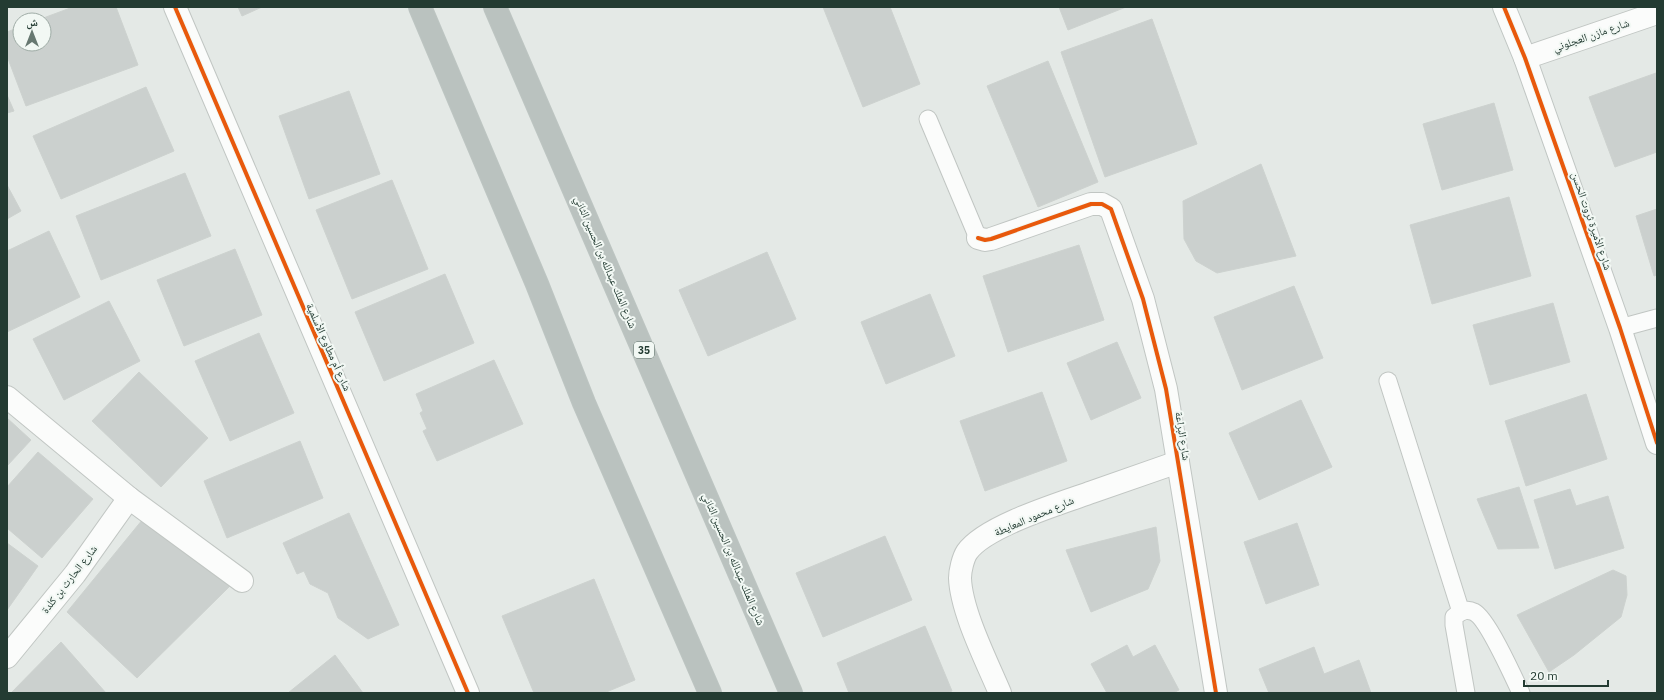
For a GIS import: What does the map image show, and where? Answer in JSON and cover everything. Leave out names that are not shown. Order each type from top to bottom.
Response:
[{"type":"highway","points":[[420,7],[537,284],[584,403],[710,693]]},
{"type":"highway","name":"شارع الملك عبدالله بن الحسين الثاني","points":[[495,7],[791,693]]},
{"type":"street","name":"شارع أم مطاوع الأسلمية","points":[[175,7],[468,693]]},
{"type":"street","name":"شارع الأميرة ثروت الحسن","points":[[1504,7],[1525,58],[1620,328],[1657,443]]},
{"type":"street","name":"شارع مازن العجلوني","points":[[1525,58],[1657,12]]},
{"type":"street","name":"شارع البراعة","points":[[978,238],[984,240],[991,239],[1091,204],[1102,204],[1111,209],[1143,299],[1166,389],[1216,693]]},
{"type":"street","points":[[7,397],[129,498],[242,581]]},
{"type":"street","name":"شارع محمود المعايطة","points":[[1000,693],[971,621],[963,596],[960,578],[967,552],[977,542],[1001,527],[1057,505],[1178,462]]},
{"type":"street","name":"شارع الحارث بن كلدة","points":[[7,657],[75,574],[129,498]]},
{"type":"lane","points":[[928,119],[978,238]]},
{"type":"lane","points":[[1620,328],[1657,318]]},
{"type":"lane","points":[[1388,380],[1461,612]]},
{"type":"lane","points":[[1466,693],[1454,626],[1454,617],[1467,610],[1475,612],[1485,624],[1521,693]]},
{"type":"building","points":[[73,7],[116,7],[138,65],[26,106],[7,56],[7,32],[12,30],[12,52],[52,52],[52,15]]},
{"type":"building","points":[[238,7],[262,7],[242,16]]},
{"type":"building","points":[[823,7],[890,7],[920,84],[863,107]]},
{"type":"building","points":[[1059,7],[1126,7],[1068,30]]},
{"type":"building","points":[[1152,19],[1197,144],[1105,177],[1061,52]]},
{"type":"building","points":[[1048,61],[1098,182],[1038,207],[987,86]]},
{"type":"building","points":[[1656,73],[1657,152],[1615,167],[1589,97]]},
{"type":"building","points":[[146,87],[174,151],[61,199],[33,136]]},
{"type":"building","points":[[349,91],[380,174],[309,199],[279,116]]},
{"type":"building","points":[[7,95],[14,111],[7,113]]},
{"type":"building","points":[[1494,103],[1513,170],[1442,190],[1423,124]]},
{"type":"building","points":[[1261,164],[1296,256],[1217,273],[1196,261],[1184,239],[1183,201]]},
{"type":"building","points":[[185,173],[211,236],[101,280],[76,216]]},
{"type":"building","points":[[392,180],[428,269],[352,299],[316,210]]},
{"type":"building","points":[[7,185],[21,211],[7,219]]},
{"type":"building","points":[[1509,197],[1531,276],[1432,304],[1410,225]]},
{"type":"building","points":[[1657,209],[1657,275],[1654,276],[1636,216]]},
{"type":"building","points":[[49,231],[80,297],[7,332],[7,251]]},
{"type":"building","points":[[1079,245],[1104,320],[1008,352],[983,276]]},
{"type":"building","points":[[235,249],[262,315],[184,346],[157,280]]},
{"type":"building","points":[[767,252],[796,319],[708,356],[679,290]]},
{"type":"building","points":[[445,274],[474,343],[384,381],[355,312]]},
{"type":"building","points":[[1294,286],[1323,358],[1242,390],[1214,317]]},
{"type":"building","points":[[930,294],[955,356],[886,384],[861,322]]},
{"type":"building","points":[[109,301],[140,361],[64,400],[33,339]]},
{"type":"building","points":[[1553,303],[1570,362],[1490,385],[1473,325]]},
{"type":"building","points":[[259,333],[294,413],[230,441],[195,361]]},
{"type":"building","points":[[1117,342],[1141,398],[1091,420],[1067,363]]},
{"type":"building","points":[[494,360],[523,424],[437,461],[423,431],[427,429],[420,413],[423,411],[416,394]]},
{"type":"building","points":[[139,372],[208,438],[161,487],[92,421]]},
{"type":"building","points":[[1042,392],[1067,461],[985,491],[960,421]]},
{"type":"building","points":[[1586,394],[1607,459],[1526,486],[1505,421]]},
{"type":"building","points":[[1301,400],[1332,467],[1259,500],[1229,433]]},
{"type":"building","points":[[7,418],[31,440],[7,466]]},
{"type":"building","points":[[300,441],[323,498],[227,538],[204,481]]},
{"type":"building","points":[[38,452],[93,499],[42,558],[7,528],[7,487]]},
{"type":"building","points":[[1519,487],[1539,548],[1498,549],[1477,499]]},
{"type":"building","points":[[1570,489],[1576,506],[1608,496],[1624,548],[1555,569],[1534,500]]},
{"type":"building","points":[[349,513],[399,625],[368,639],[338,618],[328,593],[310,584],[304,571],[297,574],[283,543]]},
{"type":"building","points":[[143,519],[233,583],[137,678],[67,612]]},
{"type":"building","points":[[1297,523],[1319,585],[1266,604],[1244,542]]},
{"type":"building","points":[[1156,527],[1160,561],[1148,589],[1091,612],[1066,550]]},
{"type":"building","points":[[885,536],[912,600],[823,637],[796,573]]},
{"type":"building","points":[[7,543],[38,566],[7,610]]},
{"type":"building","points":[[1613,570],[1626,576],[1627,595],[1621,617],[1574,655],[1549,672],[1517,615]]},
{"type":"building","points":[[594,579],[635,680],[604,693],[534,693],[502,616]]},
{"type":"building","points":[[925,626],[952,691],[946,693],[849,693],[837,663]]},
{"type":"building","points":[[61,642],[106,693],[11,693]]},
{"type":"building","points":[[1127,645],[1133,657],[1155,645],[1179,690],[1173,693],[1107,693],[1091,664]]},
{"type":"building","points":[[1314,647],[1324,674],[1359,660],[1371,693],[1269,693],[1259,669]]},
{"type":"building","points":[[335,655],[363,693],[288,693]]},
{"type":"cycle path","points":[[175,7],[468,693]]},
{"type":"cycle path","points":[[1504,7],[1525,58],[1620,328],[1657,443]]},
{"type":"cycle path","points":[[978,238],[985,240],[991,239],[1091,204],[1102,204],[1111,209],[1143,299],[1166,389],[1216,693]]}]
